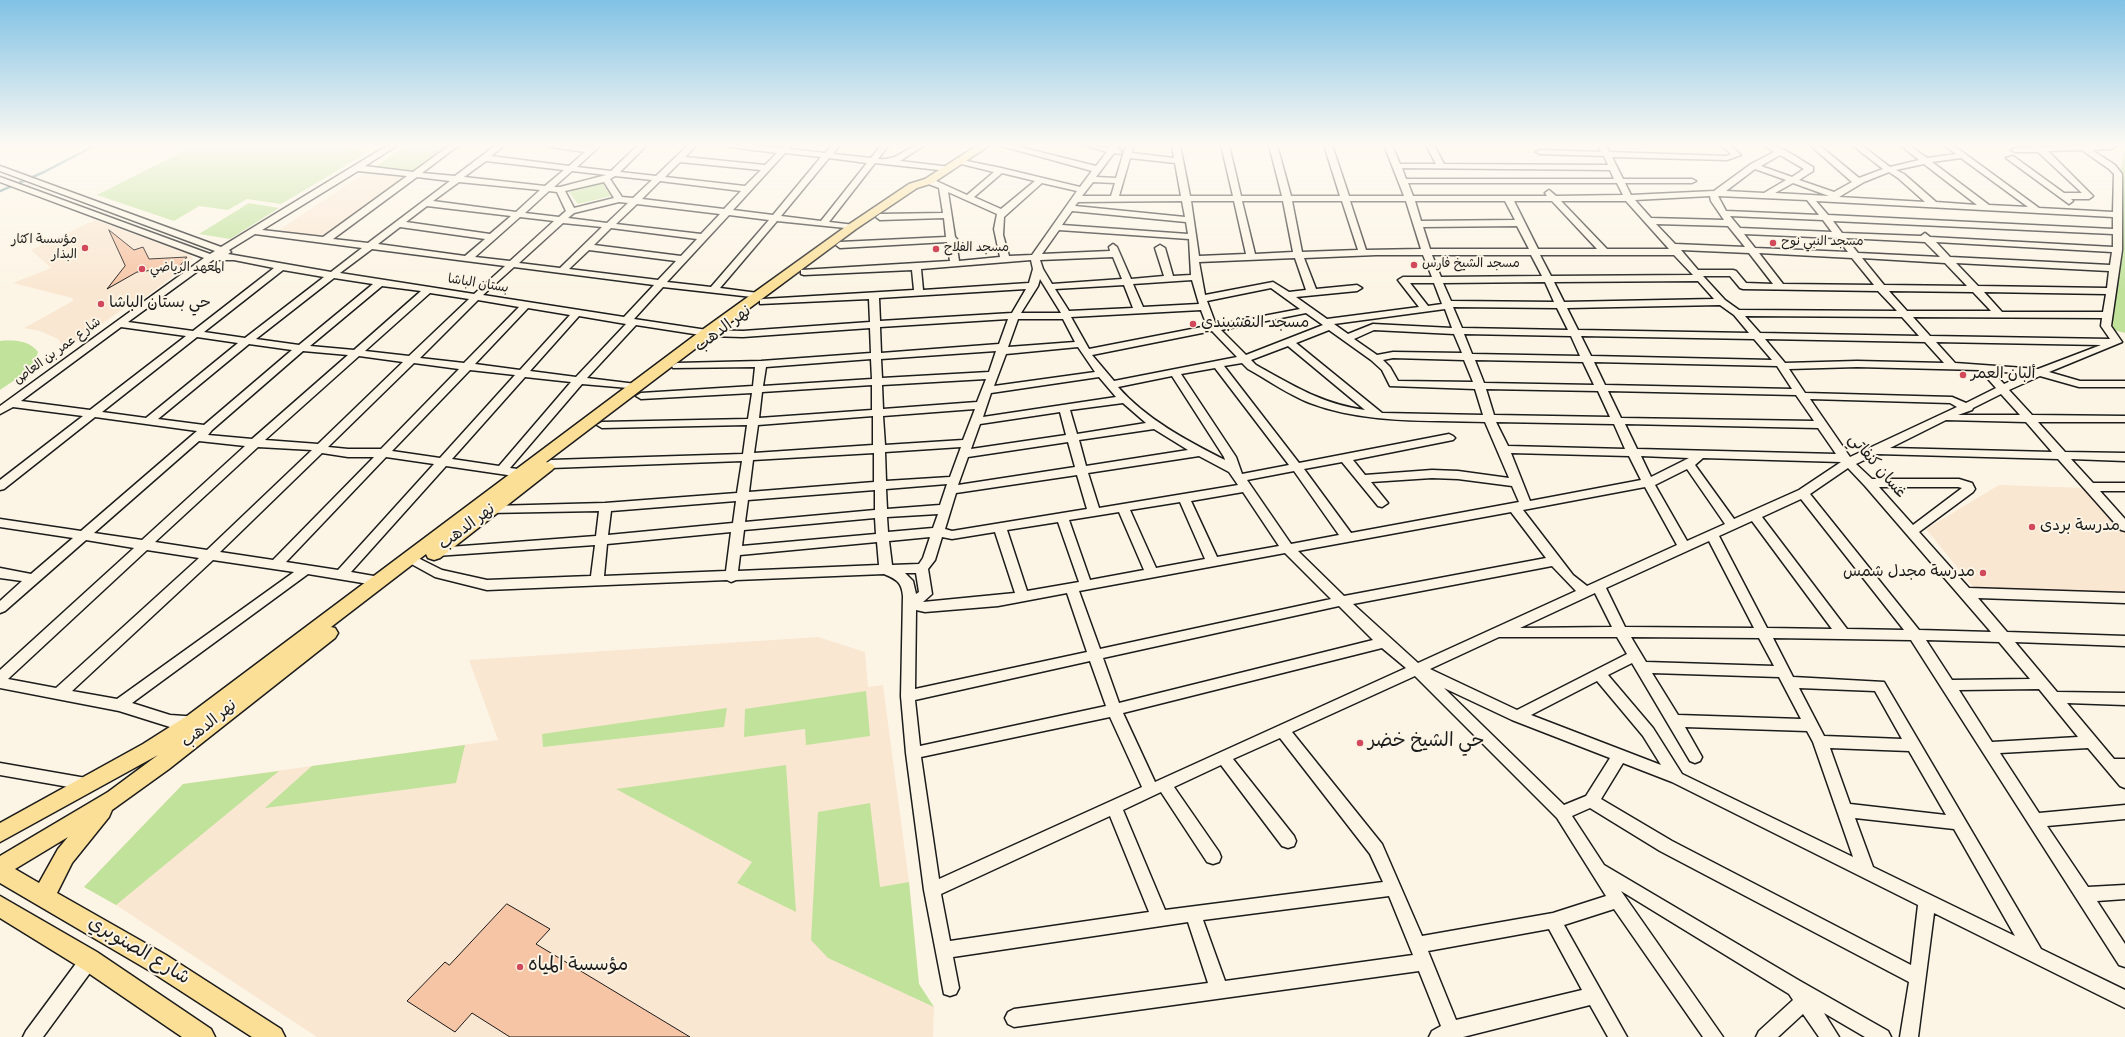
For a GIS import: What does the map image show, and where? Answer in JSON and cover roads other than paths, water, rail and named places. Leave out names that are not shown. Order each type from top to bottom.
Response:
[{"type":"main road","name":"نهر الدهب","points":[[0,833],[86,784],[150,750],[194,720],[381,581],[415,561],[436,552],[602,425],[639,392],[713,333],[852,228],[902,193]]},
{"type":"main road","name":"نهر الدهب","points":[[760,299],[804,272],[840,245],[916,193]]},
{"type":"main road","name":"نهر الدهب","points":[[0,867],[115,798],[162,764],[415,561],[521,473],[677,366],[713,333]]},
{"type":"main road","points":[[44,896],[68,851],[95,818],[115,798]]},
{"type":"main road","name":"شارع الصنوبري","points":[[0,872],[158,963],[273,1037]]},
{"type":"main road","name":"شارع الصنوبري","points":[[0,906],[89,960],[203,1037]]},
{"type":"street","name":"بستان الباشا","points":[[39,193],[211,257],[234,257],[282,267],[476,298],[629,322],[713,333],[1139,310],[1203,303],[1273,285],[1375,358],[1386,369],[1394,384],[1480,386]]},
{"type":"street","name":"بستان الباشا","points":[[68,193],[223,250],[234,257]]},
{"type":"street","name":"شارع عمر بن العاص","points":[[0,411],[211,257],[314,193]]},
{"type":"street","points":[[325,240],[390,193]]},
{"type":"street","points":[[149,422],[248,340],[438,193]]},
{"type":"street","points":[[467,259],[542,193]]},
{"type":"street","points":[[562,193],[571,211]]},
{"type":"street","points":[[617,193],[619,199]]},
{"type":"street","points":[[562,271],[642,193]]},
{"type":"street","points":[[503,469],[660,284],[744,193]]},
{"type":"street","points":[[714,290],[796,193]]},
{"type":"street","points":[[823,224],[847,193]]},
{"type":"street","points":[[940,193],[948,215],[953,239],[955,263]]},
{"type":"street","points":[[957,193],[1002,213]]},
{"type":"street","points":[[968,198],[973,193]]},
{"type":"street","points":[[1004,259],[998,224],[999,216],[1025,193]]},
{"type":"street","points":[[1066,193],[1076,199],[1190,220]]},
{"type":"street","points":[[415,561],[440,574],[487,585],[731,577],[922,568],[929,560],[953,485],[1014,317],[1033,286],[1037,263],[1057,227],[1080,193]]},
{"type":"street","points":[[1114,199],[1116,193]]},
{"type":"street","points":[[1185,193],[1190,220],[1196,277],[1203,303],[1214,328],[1252,367],[1312,400],[1342,410],[1380,416],[1823,425]]},
{"type":"street","points":[[1237,193],[1251,258]]},
{"type":"street","points":[[1286,193],[1298,255],[1312,292]]},
{"type":"street","points":[[1345,193],[1363,253]]},
{"type":"street","points":[[1408,193],[1427,253],[1480,386],[1489,418],[1504,449],[1517,483],[1519,506],[1555,561],[1569,578],[1592,589],[1622,632],[1695,757]]},
{"type":"street","points":[[1549,193],[1605,252]]},
{"type":"street","name":"غسان كنفاتي","points":[[1625,193],[1648,221],[1722,302],[1736,313],[1757,335],[1781,365],[1846,461],[1869,483],[1966,593],[2041,684],[2092,742],[2118,765],[2125,782]]},
{"type":"street","points":[[1076,199],[1346,197],[1628,198],[1724,193]]},
{"type":"street","points":[[1735,193],[1810,198],[1832,197],[2014,210],[2118,215]]},
{"type":"street","points":[[1824,193],[1832,197]]},
{"type":"street","points":[[1832,197],[1838,193]]},
{"type":"street","points":[[1921,193],[1933,204]]},
{"type":"street","points":[[1967,193],[1986,208]]},
{"type":"street","points":[[2014,193],[2038,211]]},
{"type":"street","points":[[2059,193],[2086,214]]},
{"type":"street","points":[[2063,196],[2089,196],[2086,193]]},
{"type":"street","points":[[2118,193],[2117,250],[2107,330],[2121,343]]},
{"type":"street","points":[[1714,195],[1715,201],[1723,213],[1739,230],[1751,249],[1781,287]]},
{"type":"street","points":[[1508,198],[1549,278],[1560,305],[1648,483],[1684,547]]},
{"type":"street","points":[[1810,198],[1823,217],[1881,288],[1952,366]]},
{"type":"street","points":[[59,694],[210,555],[511,264],[571,211],[619,199],[852,228]]},
{"type":"street","points":[[1895,202],[1946,261],[1999,314]]},
{"type":"street","points":[[425,203],[703,237]]},
{"type":"street","points":[[2014,210],[2028,227],[2050,246]]},
{"type":"street","points":[[1723,213],[2117,232]]},
{"type":"street","points":[[880,217],[948,215]]},
{"type":"street","points":[[1648,221],[1732,223]]},
{"type":"street","points":[[1417,224],[1521,223]]},
{"type":"street","points":[[398,224],[492,237]]},
{"type":"street","points":[[1057,227],[1192,237]]},
{"type":"street","points":[[1739,230],[2117,250]]},
{"type":"street","points":[[253,231],[714,290],[760,299],[919,294],[1033,286]]},
{"type":"street","points":[[840,245],[953,239]]},
{"type":"street","points":[[587,247],[683,259]]},
{"type":"street","points":[[1160,248],[1169,278]]},
{"type":"street","points":[[1195,259],[1363,253],[1605,252],[1675,249],[1751,249],[1854,254],[1946,261],[2114,268]]},
{"type":"street","points":[[804,272],[916,267],[1004,259],[1037,263],[1115,250],[1126,281],[1139,310]]},
{"type":"street","points":[[1037,263],[1084,348],[1111,385],[1156,425],[1200,452],[1239,479]]},
{"type":"street","points":[[0,486],[93,413],[198,334],[282,267]]},
{"type":"street","points":[[916,267],[919,294]]},
{"type":"street","points":[[1426,309],[1403,280],[1697,275],[1732,273],[1743,286],[2111,292]]},
{"type":"street","points":[[1049,287],[1196,277]]},
{"type":"street","points":[[0,608],[301,348],[381,282]]},
{"type":"street","points":[[1287,295],[1357,288]]},
{"type":"street","points":[[0,678],[255,443],[428,290]]},
{"type":"street","points":[[874,296],[880,412],[879,447],[882,486],[882,536],[886,570]]},
{"type":"street","points":[[1111,385],[1245,359],[1289,342],[1327,324],[1448,305],[1560,305],[1722,302]]},
{"type":"street","points":[[276,565],[526,305]]},
{"type":"street","points":[[677,366],[760,364],[876,355],[1002,349],[1084,348],[1214,328],[1307,310]]},
{"type":"street","points":[[342,575],[577,313]]},
{"type":"street","points":[[1736,313],[2108,315]]},
{"type":"street","points":[[119,324],[301,348],[357,353],[579,380],[639,392],[757,388],[993,375]]},
{"type":"street","points":[[1347,338],[1372,327],[1459,331],[1757,335],[2121,343]]},
{"type":"street","points":[[1289,342],[1380,416]]},
{"type":"street","points":[[932,890],[1416,669],[1499,633],[1803,493],[1846,461],[1877,450],[1947,418],[2039,372],[2121,343]]},
{"type":"street","points":[[1375,358],[1393,356],[1781,365],[1857,364],[1983,367],[2039,372],[2079,384],[2125,384]]},
{"type":"street","points":[[731,577],[760,364]]},
{"type":"street","points":[[1218,364],[1296,466],[1348,538]]},
{"type":"street","points":[[1983,367],[2004,389],[2027,418],[2091,486],[2124,525]]},
{"type":"street","points":[[1175,373],[1230,457],[1239,479],[1288,549],[1384,642],[1416,669],[1562,813],[1617,900],[1714,1037]]},
{"type":"street","points":[[988,390],[1102,374]]},
{"type":"street","points":[[1480,386],[1801,394],[1952,400],[1968,408]]},
{"type":"street","points":[[977,421],[1125,399]]},
{"type":"street","points":[[11,403],[207,429]]},
{"type":"street","points":[[602,425],[751,422],[982,405]]},
{"type":"street","points":[[1064,408],[1094,512]]},
{"type":"street","points":[[1947,418],[2125,419]]},
{"type":"street","points":[[551,464],[747,457],[879,447],[967,448],[1072,438],[1156,425]]},
{"type":"street","points":[[207,429],[201,438],[289,446],[313,446],[319,449],[348,453],[383,453],[503,469],[521,473]]},
{"type":"street","points":[[734,550],[938,532],[952,535],[999,526],[1184,498],[1239,479],[1296,466],[1449,438]]},
{"type":"street","points":[[1504,449],[1846,461]]},
{"type":"street","points":[[1877,450],[2125,457]]},
{"type":"street","points":[[492,510],[605,507],[882,486],[953,485],[1082,470],[1200,452]]},
{"type":"street","points":[[910,604],[925,607],[998,601],[1648,483],[1689,464],[1699,455]]},
{"type":"street","points":[[1344,457],[1382,503]]},
{"type":"street","points":[[1689,464],[1732,525]]},
{"type":"street","points":[[1362,479],[1432,474],[1458,475],[1517,483]]},
{"type":"street","points":[[1869,483],[1959,483],[1968,486],[1969,489],[1911,532]]},
{"type":"street","points":[[2091,486],[2125,487]]},
{"type":"street","points":[[1803,493],[1916,636],[2125,959]]},
{"type":"street","points":[[1184,498],[1213,562]]},
{"type":"street","points":[[597,581],[605,507]]},
{"type":"street","points":[[1123,507],[1152,574]]},
{"type":"street","points":[[436,552],[602,540],[882,513],[946,509]]},
{"type":"street","points":[[1754,515],[1844,635]]},
{"type":"street","points":[[1062,516],[1086,585]]},
{"type":"street","points":[[0,523],[381,581]]},
{"type":"street","points":[[999,526],[1022,596]]},
{"type":"street","points":[[1712,534],[1762,633],[1820,742],[1867,873]]},
{"type":"street","points":[[908,696],[1342,601],[1555,561]]},
{"type":"street","points":[[910,604],[926,594],[922,568]]},
{"type":"street","points":[[119,705],[307,570]]},
{"type":"street","points":[[886,570],[902,576],[910,586],[908,696],[913,753],[932,890],[950,988]]},
{"type":"street","points":[[0,573],[34,579]]},
{"type":"street","points":[[1072,588],[1094,656],[1114,710],[1158,787],[1213,857]]},
{"type":"street","points":[[1966,593],[2125,598]]},
{"type":"street","points":[[1499,633],[1622,632],[2001,636],[2125,641]]},
{"type":"street","points":[[913,753],[1114,710],[1384,642]]},
{"type":"street","points":[[1517,716],[1599,674],[1639,661],[1879,686],[2035,955]]},
{"type":"street","points":[[1416,669],[1517,716],[1677,778],[2125,999]]},
{"type":"street","points":[[1599,674],[1648,732],[1677,778]]},
{"type":"street","points":[[0,684],[119,705],[170,721],[194,720]]},
{"type":"street","points":[[1948,685],[2041,684]]},
{"type":"street","points":[[2053,697],[2125,699]]},
{"type":"street","points":[[1674,720],[1811,725]]},
{"type":"street","points":[[1282,730],[1376,849],[1394,888],[1424,962],[1448,1035],[1595,995]]},
{"type":"street","points":[[1820,742],[1913,745]]},
{"type":"street","points":[[1989,748],[2092,742]]},
{"type":"street","points":[[1562,813],[1591,801],[1620,756]]},
{"type":"street","points":[[1223,757],[1288,841]]},
{"type":"street","points":[[0,769],[86,784]]},
{"type":"street","points":[[1591,801],[1666,846],[1918,978]]},
{"type":"street","points":[[1114,807],[1160,918]]},
{"type":"street","points":[[1844,810],[1958,823]]},
{"type":"street","points":[[2036,820],[2125,812]]},
{"type":"street","points":[[1598,869],[1800,994],[1882,1037]]},
{"type":"street","points":[[944,950],[1160,918],[1394,888]]},
{"type":"street","points":[[2084,895],[2125,892]]},
{"type":"street","points":[[1416,945],[1553,921],[1617,900]]},
{"type":"street","points":[[1909,1037],[1927,901]]},
{"type":"street","points":[[1193,914],[1219,989]]},
{"type":"street","points":[[1553,921],[1618,1037]]},
{"type":"street","points":[[32,1037],[89,960]]},
{"type":"street","points":[[1014,1018],[1424,962]]},
{"type":"street","points":[[1765,1037],[1800,994]]},
{"type":"street","points":[[1800,994],[1830,1037]]},
{"type":"place","name":"مسجد النبي نوح","points":[[1773,243]]},
{"type":"place","name":"مؤسسة اكثار البذار","points":[[85,248]]},
{"type":"place","name":"مسجد الفلاح","points":[[936,249]]},
{"type":"place","name":"مسجد الشيخ فارس","points":[[1414,265]]},
{"type":"place","name":"المعهد الرياضي","points":[[142,269]]},
{"type":"place","name":"حي بستان الباشا","points":[[101,304]]},
{"type":"place","name":"مسجد النقشبندي","points":[[1193,324]]},
{"type":"place","name":"ألبان العمر","points":[[1963,375]]},
{"type":"place","name":"مدرسة بردى","points":[[2032,527]]},
{"type":"place","name":"مدرسة مجدل شمس","points":[[1983,573]]},
{"type":"place","name":"حي الشيخ خضر","points":[[1360,743]]},
{"type":"place","name":"مؤسسة المياه","points":[[520,967]]}]
